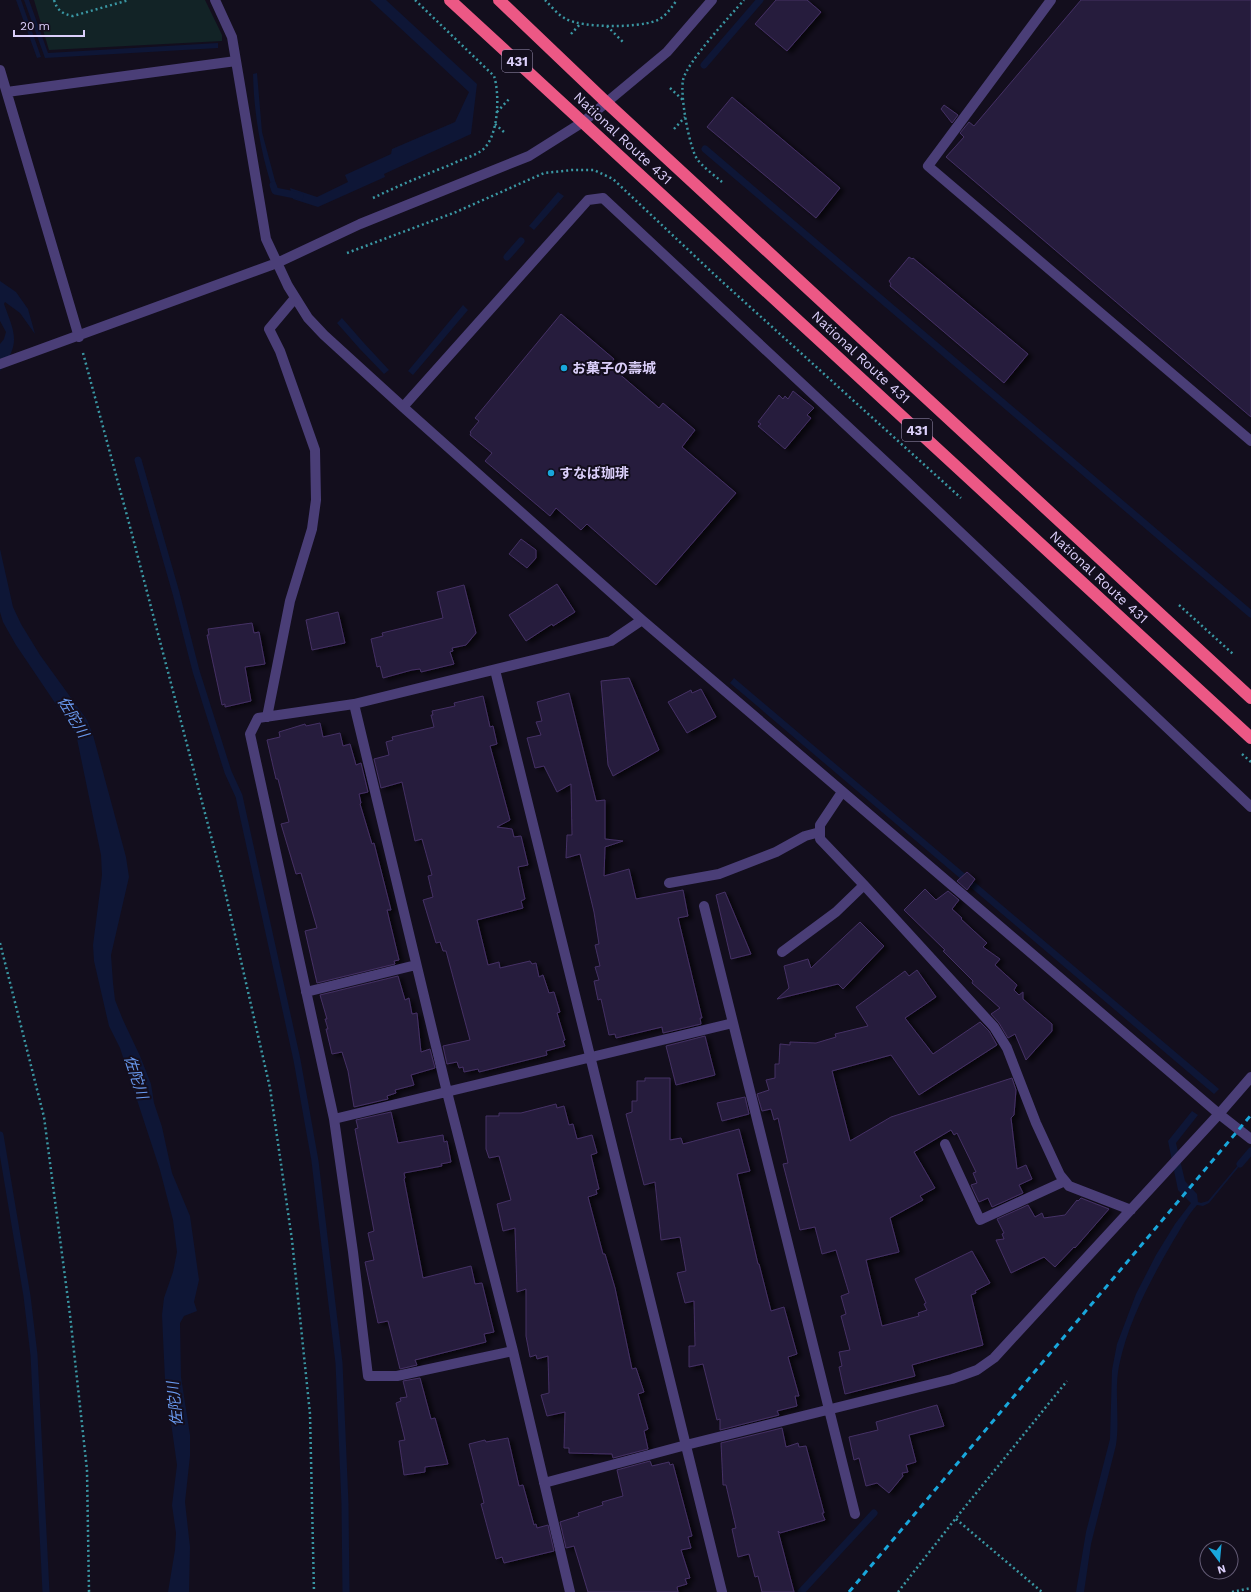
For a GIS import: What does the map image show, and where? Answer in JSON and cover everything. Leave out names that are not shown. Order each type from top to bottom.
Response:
[{"type":"highway","name":"National Route 431","points":[[450,0],[1251,738]]},
{"type":"highway","name":"National Route 431","points":[[499,0],[607,103],[1251,698]]},
{"type":"street","points":[[215,0],[232,37],[266,239],[288,286],[308,318],[324,335],[403,407],[642,620],[1219,1114],[1251,1139]]},
{"type":"street","points":[[0,364],[78,337],[277,263],[360,224],[530,156],[583,122],[667,52],[712,0]]},
{"type":"street","points":[[1051,0],[928,166],[1251,441]]},
{"type":"street","points":[[7,92],[236,61]]},
{"type":"street","points":[[0,70],[78,337]]},
{"type":"street","points":[[403,407],[588,200],[603,198],[905,480],[1251,807]]},
{"type":"street","points":[[267,717],[290,601],[312,528],[316,500],[315,450],[280,351],[268,329],[295,298]]},
{"type":"street","points":[[513,1351],[397,1376],[368,1376],[354,1252],[334,1119],[250,734],[258,718],[354,704],[611,641],[642,620]]},
{"type":"street","points":[[495,670],[722,1592]]},
{"type":"street","points":[[354,704],[447,1092],[513,1351],[570,1592]]},
{"type":"street","points":[[842,792],[820,826],[820,839],[994,1027],[1006,1048],[1036,1123],[1060,1175],[1069,1186],[1131,1210]]},
{"type":"street","points":[[669,883],[719,874],[776,852],[805,836],[820,832]]},
{"type":"street","points":[[782,952],[836,912],[864,885]]},
{"type":"street","points":[[704,906],[855,1514]]},
{"type":"street","points":[[306,992],[416,965]]},
{"type":"street","points":[[334,1119],[734,1023]]},
{"type":"street","points":[[544,1483],[686,1445],[952,1379],[977,1370],[994,1358],[1219,1114],[1251,1077]]},
{"type":"street","points":[[945,1144],[980,1220],[1065,1181]]},
{"type":"path","points":[[54,0],[57,9],[62,13],[73,16],[129,0]]},
{"type":"path","points":[[368,201],[394,188],[482,151],[491,138],[495,124],[497,85],[494,76],[415,0]]},
{"type":"path","points":[[545,0],[566,19],[592,26],[634,25],[654,22],[662,17],[677,0]]},
{"type":"path","points":[[726,186],[697,159],[692,146],[686,117],[683,80],[692,61],[744,0]]},
{"type":"path","points":[[571,34],[581,23]]},
{"type":"path","points":[[606,26],[624,43]]},
{"type":"path","points":[[670,88],[684,101]]},
{"type":"path","points":[[496,113],[510,98]]},
{"type":"path","points":[[674,129],[686,117]]},
{"type":"path","points":[[495,124],[505,133]]},
{"type":"path","points":[[543,168],[548,173]]},
{"type":"path","points":[[78,337],[129,523],[223,882],[270,1088],[292,1240],[310,1414],[314,1592]]},
{"type":"path","points":[[1179,604],[1235,656]]},
{"type":"path","points":[[0,944],[45,1125],[70,1315],[87,1470],[89,1592]]},
{"type":"path","points":[[898,1592],[1067,1381]]},
{"type":"path","points":[[956,1518],[1042,1592]]},
{"type":"path","points":[[1232,1592],[1251,1588]]},
{"type":"shaded area","points":[[34,0],[205,0],[222,35],[222,41],[49,50]]},
{"type":"water","points":[[16,0],[21,0],[41,57],[37,58]]},
{"type":"water","points":[[24,0],[29,0],[48,53],[218,43],[218,48],[45,58]]},
{"type":"water","points":[[370,0],[386,0],[477,84],[471,134],[384,174],[385,177],[318,207],[293,199],[290,188],[317,197],[348,182],[345,175],[391,154],[392,149],[455,122],[469,92]]},
{"type":"water","points":[[257,73],[262,132],[278,192],[274,193],[265,164],[257,120],[253,74]]},
{"type":"water","points":[[558,192],[564,196],[534,230],[529,226]]},
{"type":"water","points":[[0,281],[16,292],[28,309],[35,334],[20,313],[5,302],[4,304],[11,323],[14,338],[11,353],[0,371],[0,344],[4,339],[6,332],[0,321]]},
{"type":"water","points":[[463,305],[468,310],[413,375],[408,371]]},
{"type":"water","points":[[342,318],[389,370],[384,374],[359,348],[337,323]]},
{"type":"water","name":"佐陀川","points":[[0,549],[13,607],[21,624],[40,655],[87,720],[93,735],[126,857],[129,877],[111,955],[115,1000],[151,1084],[154,1103],[162,1127],[172,1173],[190,1216],[199,1280],[194,1302],[197,1311],[184,1316],[180,1323],[181,1377],[190,1435],[190,1456],[185,1502],[190,1547],[189,1592],[168,1592],[175,1550],[176,1533],[172,1505],[177,1465],[165,1380],[162,1315],[164,1298],[173,1272],[177,1252],[173,1220],[160,1170],[120,1048],[109,1026],[94,961],[93,945],[102,875],[101,855],[76,734],[16,645],[3,622],[0,612]]},
{"type":"water","points":[[734,678],[1219,1089],[1214,1094],[730,683]]},
{"type":"water","points":[[1192,1111],[1198,1115],[1176,1143],[1185,1181],[1197,1194],[1198,1202],[1201,1203],[1208,1201],[1244,1158],[1246,1158],[1209,1203],[1203,1206],[1197,1205],[1190,1214],[1156,1272],[1134,1318],[1119,1366],[1116,1445],[1091,1544],[1084,1592],[1076,1592],[1086,1532],[1110,1439],[1112,1370],[1117,1344],[1136,1294],[1156,1255],[1175,1224],[1191,1203],[1178,1190],[1168,1141]]},
{"type":"building","points":[[776,0],[807,0],[821,12],[787,51],[755,24]]},
{"type":"building","points":[[1081,0],[1251,0],[1251,417],[946,157],[964,137],[960,133],[969,122],[974,126]]},
{"type":"building","points":[[732,97],[840,188],[816,218],[707,127]]},
{"type":"building","points":[[944,105],[958,115],[952,123],[941,109]]},
{"type":"building","points":[[909,257],[912,259],[913,258],[1028,354],[1004,383],[890,286],[891,284],[889,281]]},
{"type":"building","points":[[561,314],[614,359],[609,365],[659,408],[663,403],[695,430],[682,447],[736,493],[656,585],[587,524],[581,530],[556,508],[550,516],[485,461],[492,453],[470,435],[470,432],[479,421],[475,418]]},
{"type":"building","points":[[793,391],[814,408],[807,415],[811,418],[785,449],[758,426],[761,424],[758,422],[779,395],[783,399],[785,396],[788,399]]},
{"type":"building","points":[[521,539],[536,550],[536,558],[527,568],[509,554]]},
{"type":"building","points":[[557,584],[575,612],[553,626],[552,624],[526,641],[509,615]]},
{"type":"building","points":[[464,585],[476,633],[466,645],[452,648],[453,651],[450,652],[454,664],[421,672],[420,669],[412,670],[383,678],[380,666],[377,667],[371,639],[383,636],[382,633],[443,618],[437,592]]},
{"type":"building","points":[[338,612],[345,643],[312,650],[306,620]]},
{"type":"building","points":[[252,623],[254,633],[259,632],[265,664],[245,667],[251,701],[225,707],[225,704],[222,705],[207,635],[209,635],[208,629]]},
{"type":"building","points":[[629,678],[659,750],[613,776],[608,765],[601,681]]},
{"type":"building","points":[[701,689],[716,717],[687,733],[668,702],[691,690],[692,693]]},
{"type":"building","points":[[569,693],[596,801],[605,800],[605,839],[623,841],[605,847],[604,876],[629,869],[636,899],[683,890],[688,916],[678,918],[702,1018],[700,1018],[701,1024],[663,1033],[662,1027],[616,1038],[615,1034],[609,1035],[601,999],[598,1000],[594,981],[599,980],[595,967],[600,966],[595,945],[599,944],[594,912],[580,854],[566,858],[567,835],[572,835],[571,784],[557,792],[544,766],[535,768],[527,738],[541,735],[536,722],[542,721],[537,702]]},
{"type":"building","points":[[483,696],[490,727],[493,726],[497,744],[490,746],[510,820],[497,827],[512,829],[514,837],[521,836],[528,865],[518,867],[525,899],[521,901],[523,908],[477,920],[488,965],[499,962],[500,968],[530,961],[532,964],[536,963],[539,977],[543,975],[549,993],[554,992],[560,1012],[557,1013],[565,1040],[563,1041],[565,1046],[546,1051],[547,1055],[479,1072],[478,1069],[464,1072],[463,1067],[459,1068],[457,1062],[447,1064],[443,1046],[470,1040],[446,951],[443,951],[440,942],[436,943],[423,900],[433,897],[428,876],[432,875],[422,839],[415,841],[402,782],[381,788],[374,759],[389,755],[386,742],[393,740],[392,737],[434,727],[431,715],[433,715],[432,711],[455,706],[454,703]]},
{"type":"building","points":[[320,723],[323,737],[340,733],[343,746],[350,744],[356,765],[361,763],[368,792],[359,794],[360,804],[372,844],[374,843],[391,910],[387,910],[399,960],[394,961],[395,964],[317,983],[305,931],[317,928],[301,873],[296,874],[281,824],[289,822],[278,779],[276,779],[267,740],[280,737],[279,732],[305,724],[306,726]]},
{"type":"building","points":[[967,872],[975,879],[967,890],[957,881]]},
{"type":"building","points":[[925,889],[936,900],[948,891],[959,900],[952,909],[987,943],[983,947],[1000,959],[995,965],[1017,985],[1014,990],[1019,995],[1023,992],[1023,999],[1052,1024],[1052,1031],[1026,1060],[1015,1034],[1008,1038],[999,1023],[991,1014],[1000,1008],[972,983],[973,981],[943,951],[945,950],[904,910]]},
{"type":"building","points":[[725,892],[751,954],[731,959],[716,895]]},
{"type":"building","points":[[860,922],[884,946],[843,989],[838,984],[777,999],[789,988],[784,966],[808,959],[811,968]]},
{"type":"building","points":[[917,970],[936,997],[905,1018],[933,1054],[980,1022],[989,1031],[997,1045],[919,1095],[891,1055],[832,1071],[850,1141],[891,1117],[1012,1078],[1016,1090],[1014,1115],[1011,1118],[1017,1169],[1026,1165],[1032,1179],[1019,1185],[1023,1193],[992,1207],[988,1198],[979,1202],[971,1185],[977,1183],[973,1173],[976,1172],[957,1133],[954,1135],[951,1130],[914,1152],[935,1188],[920,1196],[923,1200],[890,1218],[899,1252],[866,1260],[882,1326],[919,1316],[918,1313],[927,1310],[924,1304],[926,1303],[915,1279],[972,1251],[990,1283],[975,1291],[976,1293],[971,1295],[983,1345],[912,1365],[915,1376],[845,1394],[839,1367],[842,1366],[839,1352],[850,1350],[841,1316],[846,1314],[841,1296],[849,1293],[836,1250],[822,1254],[815,1227],[800,1230],[783,1164],[788,1163],[778,1118],[774,1120],[771,1109],[762,1111],[757,1094],[769,1090],[766,1080],[775,1078],[775,1064],[779,1064],[780,1044],[790,1045],[790,1042],[816,1043],[836,1037],[835,1034],[868,1026],[856,1007],[905,971],[909,976]]},
{"type":"building","points":[[398,976],[405,1000],[409,998],[412,1014],[417,1013],[421,1052],[430,1049],[435,1068],[411,1075],[414,1085],[395,1090],[396,1093],[387,1096],[388,1099],[354,1107],[348,1071],[342,1052],[332,1054],[326,1029],[328,1029],[325,1019],[327,1019],[320,995]]},
{"type":"building","points":[[705,1036],[715,1075],[676,1085],[666,1046]]},
{"type":"building","points":[[645,1078],[670,1078],[670,1140],[681,1138],[683,1144],[739,1129],[750,1171],[737,1174],[758,1264],[771,1311],[784,1307],[797,1354],[788,1357],[799,1396],[795,1396],[797,1406],[777,1411],[779,1415],[720,1430],[720,1419],[717,1420],[703,1364],[689,1367],[689,1346],[695,1346],[694,1301],[685,1303],[677,1273],[686,1271],[680,1237],[661,1240],[655,1182],[644,1185],[626,1114],[632,1112],[632,1101],[637,1101],[637,1081],[645,1081]]},
{"type":"building","points":[[745,1097],[749,1114],[722,1121],[717,1103]]},
{"type":"building","points":[[556,1104],[557,1108],[564,1106],[569,1125],[573,1124],[577,1139],[592,1135],[597,1153],[591,1155],[599,1189],[596,1190],[597,1194],[588,1197],[603,1254],[605,1254],[615,1288],[632,1369],[636,1368],[644,1392],[638,1394],[648,1429],[644,1431],[648,1449],[613,1458],[612,1454],[569,1453],[569,1448],[564,1448],[565,1412],[547,1416],[541,1395],[549,1393],[548,1356],[537,1359],[536,1355],[530,1357],[526,1336],[526,1289],[517,1292],[515,1228],[503,1231],[497,1204],[511,1200],[499,1156],[489,1158],[486,1149],[486,1116],[499,1116],[499,1113],[521,1113]]},
{"type":"building","points":[[391,1112],[398,1143],[443,1135],[444,1142],[447,1141],[451,1162],[441,1164],[442,1166],[404,1173],[423,1278],[471,1266],[475,1284],[482,1283],[494,1332],[484,1334],[486,1342],[415,1360],[417,1365],[400,1369],[388,1321],[378,1323],[365,1262],[374,1260],[368,1233],[374,1231],[355,1129],[358,1128],[356,1120]]},
{"type":"building","points":[[1081,1198],[1109,1209],[1075,1248],[1074,1247],[1055,1267],[1044,1257],[1011,1273],[996,1240],[1004,1239],[1002,1234],[1004,1233],[997,1219],[1028,1205],[1035,1217],[1042,1213],[1044,1218],[1065,1215],[1077,1200],[1078,1201]]},
{"type":"building","points":[[420,1378],[431,1419],[435,1418],[448,1464],[425,1467],[425,1472],[404,1475],[399,1441],[405,1440],[396,1403],[401,1401],[400,1398],[407,1397],[403,1381]]},
{"type":"building","points":[[937,1405],[944,1426],[909,1435],[916,1462],[906,1465],[908,1472],[902,1473],[903,1476],[889,1493],[877,1483],[866,1486],[859,1458],[854,1460],[849,1437],[878,1430],[876,1422]]},
{"type":"building","points":[[782,1428],[786,1447],[798,1443],[799,1447],[806,1446],[825,1520],[780,1533],[778,1531],[794,1592],[762,1592],[758,1576],[755,1577],[749,1554],[738,1557],[732,1529],[736,1528],[726,1485],[723,1485],[721,1443]]},
{"type":"building","points":[[508,1438],[519,1486],[523,1485],[534,1525],[536,1524],[537,1528],[548,1525],[554,1551],[504,1563],[502,1557],[496,1559],[481,1504],[484,1503],[469,1444],[485,1440],[486,1442]]},
{"type":"building","points":[[650,1461],[652,1466],[669,1462],[670,1465],[673,1464],[692,1536],[688,1537],[691,1548],[681,1550],[690,1578],[685,1579],[687,1584],[677,1587],[678,1592],[588,1592],[574,1546],[566,1548],[560,1522],[579,1516],[578,1513],[603,1505],[602,1502],[623,1496],[617,1470]]},
{"type":"waterway","points":[[704,65],[760,0]]},
{"type":"waterway","points":[[705,149],[1251,614]]},
{"type":"waterway","points":[[273,185],[275,191],[300,196]]},
{"type":"waterway","points":[[507,257],[521,241]]},
{"type":"waterway","points":[[138,460],[176,593],[196,671],[228,772],[239,796],[297,1060],[315,1161],[339,1363],[345,1504],[346,1592]]},
{"type":"waterway","points":[[0,1135],[27,1296],[34,1355],[46,1592]]},
{"type":"waterway","points":[[1240,1164],[1251,1151]]},
{"type":"waterway","points":[[801,1592],[874,1513]]},
{"type":"railway","points":[[849,1592],[1251,1115]]},
{"type":"place","name":"お菓子の壽城","points":[[564,368]]},
{"type":"place","name":"すなば珈琲","points":[[551,473]]}]
